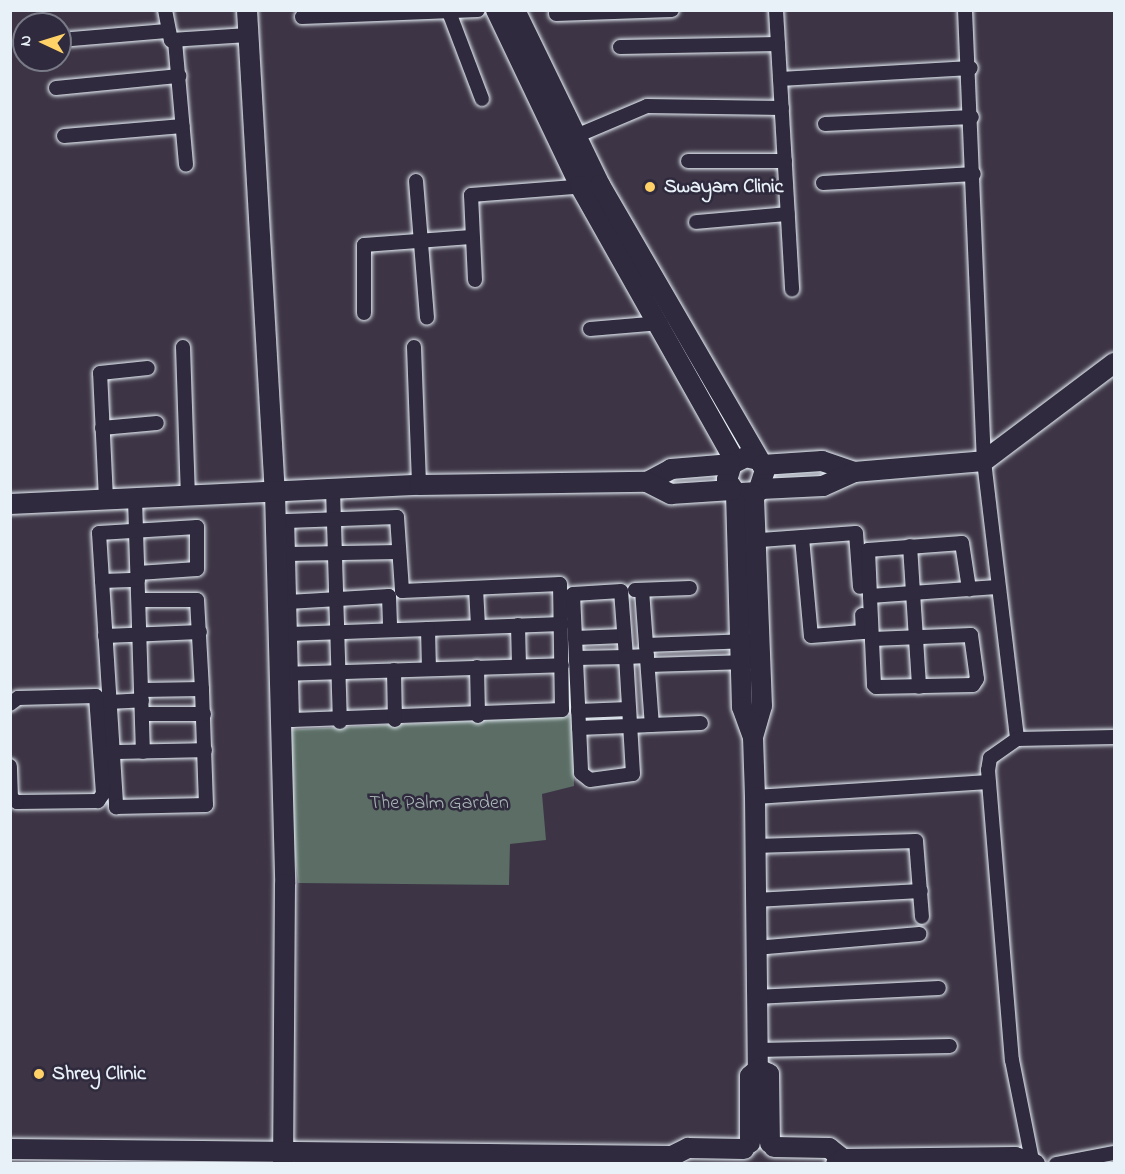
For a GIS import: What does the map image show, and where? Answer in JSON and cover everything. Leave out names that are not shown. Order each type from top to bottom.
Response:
[{"type":"street","points":[[165,10],[179,76],[186,165]]},
{"type":"street","points":[[247,10],[285,674],[283,1158]]},
{"type":"street","points":[[302,17],[478,10]]},
{"type":"street","points":[[496,10],[541,87],[566,140],[580,186],[631,255],[673,331],[760,463],[766,477],[746,492]]},
{"type":"street","points":[[515,10],[541,87]]},
{"type":"street","points":[[556,14],[672,10]]},
{"type":"street","points":[[776,10],[792,290]]},
{"type":"street","points":[[965,10],[971,68],[984,461],[1017,739]]},
{"type":"street","points":[[448,12],[482,99]]},
{"type":"street","points":[[72,40],[249,35]]},
{"type":"street","points":[[620,47],[778,44]]},
{"type":"street","points":[[780,79],[971,68]]},
{"type":"street","points":[[56,88],[179,76]]},
{"type":"street","points":[[566,140],[647,106],[782,108]]},
{"type":"street","points":[[825,124],[972,117]]},
{"type":"street","points":[[64,136],[183,126]]},
{"type":"street","points":[[566,140],[600,184],[631,255],[673,331],[733,462],[727,480],[746,492]]},
{"type":"street","points":[[688,161],[785,161]]},
{"type":"street","points":[[823,183],[974,174]]},
{"type":"street","points":[[416,181],[427,318]]},
{"type":"street","points":[[475,280],[471,237],[471,195],[600,184]]},
{"type":"street","points":[[696,222],[788,214]]},
{"type":"street","points":[[364,313],[364,245],[471,237]]},
{"type":"street","points":[[590,329],[673,331]]},
{"type":"street","points":[[183,347],[188,496]]},
{"type":"street","points":[[414,347],[419,485]]},
{"type":"street","points":[[647,482],[670,494],[746,492],[823,486],[854,472],[984,461],[1114,363]]},
{"type":"street","points":[[106,500],[99,374],[148,368]]},
{"type":"street","points":[[102,428],[157,423]]},
{"type":"street","points":[[10,504],[419,485],[647,482],[671,469],[733,462],[822,461],[854,472]]},
{"type":"street","points":[[333,489],[340,722]]},
{"type":"street","points":[[746,492],[740,663],[742,707],[753,737]]},
{"type":"street","points":[[135,499],[143,752]]},
{"type":"street","points":[[288,602],[396,593],[560,584],[562,665],[558,712],[395,720],[294,722],[285,674],[289,634],[288,602],[287,554],[289,520],[397,517],[399,552],[396,593],[390,630]]},
{"type":"street","points":[[102,581],[197,569],[198,530],[136,528],[99,533],[116,807],[202,807],[207,803],[199,603],[193,597],[139,600]]},
{"type":"street","points":[[746,541],[856,533],[863,632],[811,636],[802,538]]},
{"type":"street","points":[[746,541],[760,641],[762,706],[753,737],[755,997],[758,1060],[750,1076],[746,1152]]},
{"type":"street","points":[[872,639],[968,635],[975,640],[975,684],[876,687],[872,639],[868,549],[964,544],[969,589]]},
{"type":"street","points":[[910,546],[919,687]]},
{"type":"street","points":[[287,554],[399,552]]},
{"type":"street","points":[[870,596],[998,587]]},
{"type":"street","points":[[476,588],[478,627]]},
{"type":"street","points":[[621,591],[633,774],[590,780],[581,773],[573,593],[690,588]]},
{"type":"street","points":[[642,590],[652,725]]},
{"type":"street","points":[[289,634],[562,624]]},
{"type":"street","points":[[518,625],[519,666]]},
{"type":"street","points":[[428,629],[429,669]]},
{"type":"street","points":[[105,636],[200,632]]},
{"type":"street","points":[[575,638],[624,636]]},
{"type":"street","points":[[576,658],[647,655],[692,643],[760,641]]},
{"type":"street","points":[[692,643],[693,663]]},
{"type":"street","points":[[647,655],[693,663],[760,662]]},
{"type":"street","points":[[285,674],[562,665]]},
{"type":"street","points":[[477,667],[478,716]]},
{"type":"street","points":[[394,670],[395,720]]},
{"type":"street","points":[[142,702],[202,689]]},
{"type":"street","points":[[10,704],[18,698],[99,698],[103,794],[98,801],[22,803],[11,798],[10,766]]},
{"type":"street","points":[[109,702],[142,702],[204,714]]},
{"type":"street","points":[[578,711],[629,709]]},
{"type":"street","points":[[579,728],[701,723]]},
{"type":"street","points":[[10,1149],[283,1158],[678,1160],[687,1148],[746,1152],[829,1148],[839,1161],[1034,1162],[1012,1060],[990,758],[1017,739],[1114,737]]},
{"type":"street","points":[[112,752],[205,750]]},
{"type":"street","points":[[755,797],[990,782]]},
{"type":"street","points":[[755,846],[916,841],[922,917]]},
{"type":"street","points":[[755,900],[921,891]]},
{"type":"street","points":[[755,948],[919,934]]},
{"type":"street","points":[[755,997],[939,988]]},
{"type":"street","points":[[758,1060],[950,1046]]},
{"type":"street","points":[[758,1060],[768,1074],[774,1151]]},
{"type":"street","points":[[1056,1164],[1114,1153]]},
{"type":"green space","name":"The Palm Garden","points":[[573,716],[574,786],[542,794],[546,840],[510,844],[509,885],[298,883],[281,730]]},
{"type":"place","name":"Swayam Clinic","points":[[650,187]]},
{"type":"place","name":"Shrey Clinic","points":[[39,1074]]}]
